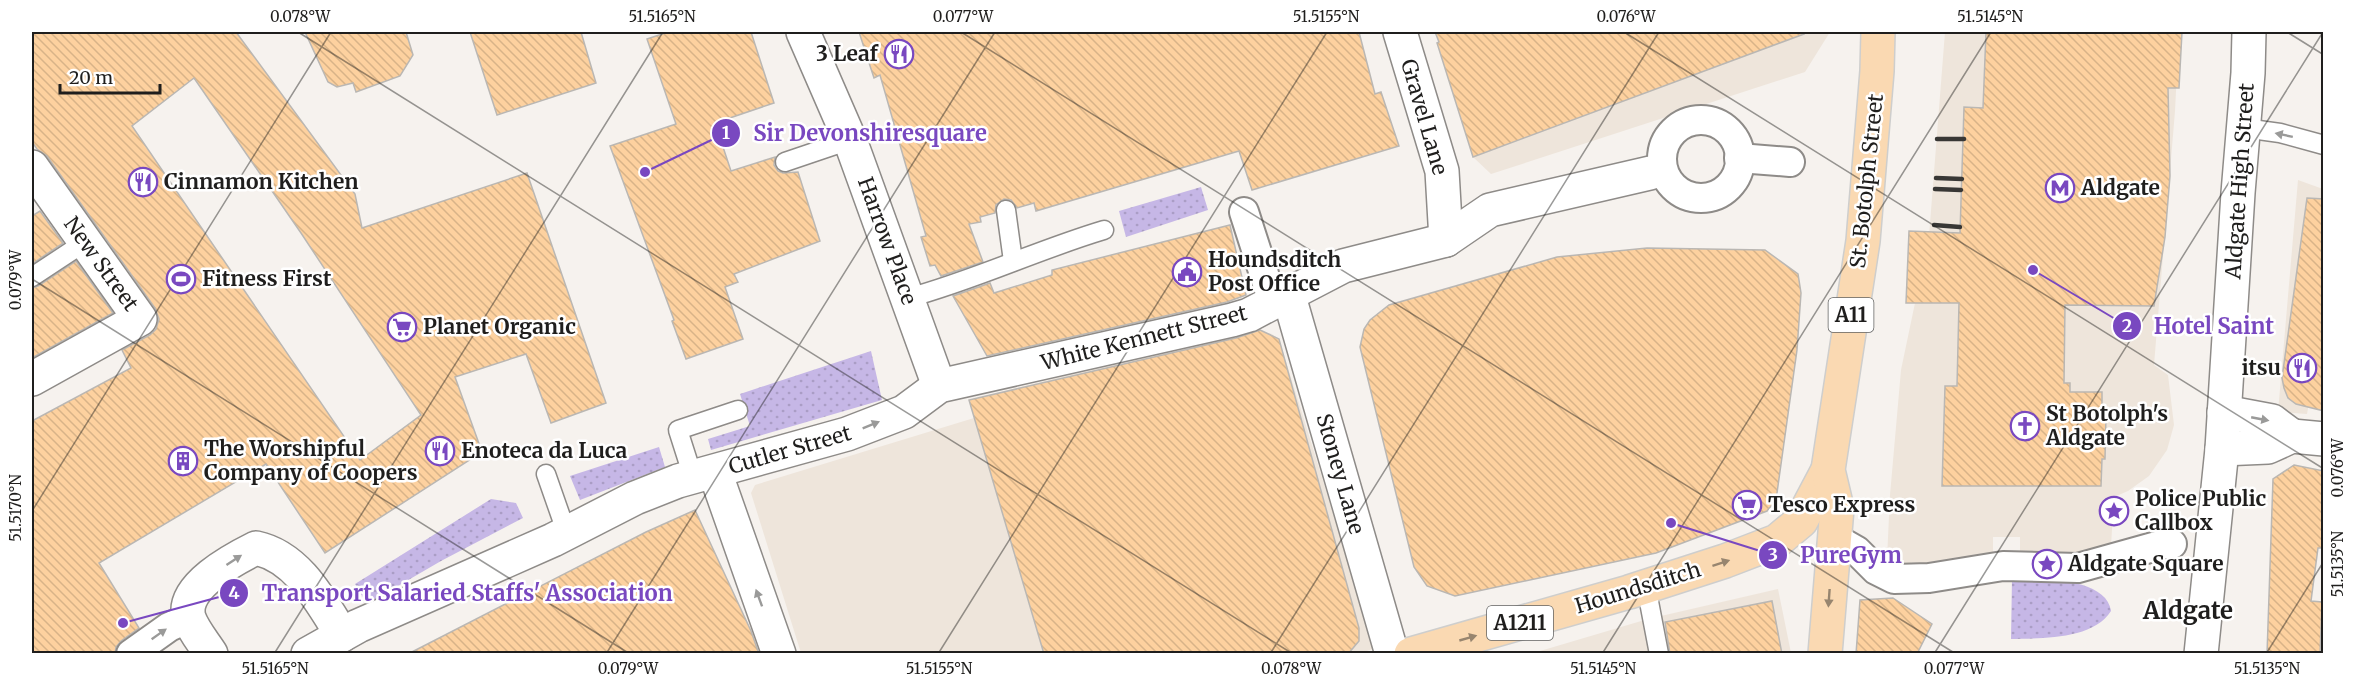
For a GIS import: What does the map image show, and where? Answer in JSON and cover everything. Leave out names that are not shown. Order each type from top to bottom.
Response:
[{"type":"main road","name":"St. Botolph Street","points":[[1825,654],[1838,543],[1837,508],[1828,470],[1863,241],[1878,32]]},
{"type":"main road","name":"Houndsditch","points":[[1411,654],[1646,586],[1777,542],[1801,521],[1828,470]]},
{"type":"street","name":"Harrow Place","points":[[803,32],[850,140],[939,386]]},
{"type":"street","name":"Gravel Lane","points":[[1400,32],[1442,171],[1446,240]]},
{"type":"street","name":"Aldgate High Street","points":[[2201,654],[2222,449],[2249,32]]},
{"type":"street","points":[[1696,120],[1710,121],[1722,126],[1732,135],[1738,147],[1739,172],[1733,183],[1713,197],[1694,198],[1676,190],[1656,171],[1665,143],[1673,132],[1683,124],[1696,120]]},
{"type":"street","points":[[1740,159],[1790,162]]},
{"type":"street","name":"New Street","points":[[32,167],[140,319],[32,379]]},
{"type":"street","points":[[1446,240],[1490,210],[1656,171]]},
{"type":"street","points":[[1244,212],[1281,298]]},
{"type":"street","name":"White Kennett Street","points":[[939,386],[1232,320],[1249,315],[1343,266],[1446,240]]},
{"type":"street","name":"Stoney Lane","points":[[1281,298],[1392,654]]},
{"type":"street","name":"Cutler Street","points":[[779,654],[704,474],[847,434],[903,412],[939,386]]},
{"type":"street","points":[[2224,412],[2272,421],[2308,437]]},
{"type":"street","points":[[2222,449],[2268,447],[2308,437]]},
{"type":"street","points":[[308,654],[342,635],[567,534],[635,498],[704,474]]},
{"type":"street","points":[[1838,543],[1857,551],[1876,570],[1894,579],[1929,578],[2004,566],[2078,568],[2164,544],[2172,544]]},
{"type":"street","points":[[211,654],[189,618],[188,608],[192,595],[208,577],[255,548],[270,551],[288,563],[314,591],[342,635]]},
{"type":"street","points":[[131,654],[169,627],[189,618]]},
{"type":"lane","points":[[2244,128],[2280,133],[2324,145]]},
{"type":"lane","points":[[785,162],[850,140]]},
{"type":"lane","points":[[1006,210],[1013,261]]},
{"type":"lane","points":[[908,298],[966,280],[1013,261],[1104,230]]},
{"type":"lane","points":[[32,277],[85,242]]},
{"type":"lane","points":[[704,474],[678,430],[738,410]]},
{"type":"lane","points":[[546,474],[567,534]]},
{"type":"lane","points":[[1646,586],[1659,654]]},
{"type":"shaded area","points":[[1435,32],[1830,32],[1805,72],[1491,174],[1473,157]]},
{"type":"shaded area","points":[[1945,32],[2179,32],[2175,111],[2154,365],[2168,375],[2174,425],[2167,450],[2149,476],[2128,491],[2114,497],[2111,546],[2101,555],[2020,556],[2020,537],[1993,537],[1993,554],[1905,569],[1887,559],[1901,370],[1929,236]]},
{"type":"shaded area","points":[[2298,180],[2323,189],[2323,323],[2307,414],[2278,412]]},
{"type":"shaded area","points":[[1201,187],[1208,210],[1126,237],[1119,211]]},
{"type":"shaded area","points":[[1251,329],[1272,334],[1279,339],[1375,648],[1359,654],[801,653],[751,493],[755,485],[974,418],[969,400]]},
{"type":"shaded area","points":[[871,351],[882,400],[711,450],[708,439],[750,426],[740,394]]},
{"type":"shaded area","points":[[659,447],[665,467],[580,500],[570,476]]},
{"type":"shaded area","points":[[491,499],[516,503],[523,518],[441,561],[367,604],[355,584]]},
{"type":"shaded area","points":[[2012,578],[2053,579],[2085,586],[2107,600],[2111,611],[2092,627],[2065,636],[2011,639]]},
{"type":"shaded area","points":[[1778,589],[1791,653],[1530,654],[1648,619]]},
{"type":"building","points":[[32,32],[236,32],[355,194],[362,228],[527,173],[606,403],[551,423],[526,354],[455,377],[482,452],[325,553],[266,464],[99,563],[139,628],[121,641],[116,647],[115,654],[32,654],[32,421],[131,368],[122,350],[150,335],[156,329],[159,319],[155,308],[47,156],[32,142]],"holes":[[[194,78],[301,233],[421,415],[360,460],[132,126]]]},
{"type":"building","points":[[305,32],[406,32],[413,55],[400,76],[356,92],[353,83],[337,87],[328,82]]},
{"type":"building","points":[[470,32],[581,32],[596,83],[497,115]]},
{"type":"building","points":[[668,32],[751,32],[774,103],[715,123],[731,171],[775,157],[774,165],[778,171],[798,172],[820,241],[734,274],[738,282],[725,287],[743,339],[686,359],[672,321],[674,320],[610,146],[676,124],[647,39]]},
{"type":"building","points":[[859,32],[1359,32],[1375,94],[1381,92],[1399,146],[1252,190],[1239,151],[1036,211],[1034,203],[1017,208],[1011,200],[1004,199],[996,205],[995,213],[980,217],[981,222],[969,224],[983,262],[941,276],[935,265],[930,266],[921,237],[926,236],[880,75],[874,78]]},
{"type":"building","points":[[1435,32],[1803,32],[1804,34],[1473,157]]},
{"type":"building","points":[[1986,32],[2182,32],[2179,88],[2168,88],[2170,176],[2165,237],[2154,306],[2065,305],[2064,383],[2070,383],[2070,392],[2102,392],[2102,415],[2106,415],[2105,459],[2102,459],[2101,486],[1942,486],[1945,386],[1957,386],[1959,303],[1906,303],[1909,231],[1960,233],[1964,107],[1983,108]]},
{"type":"building","points":[[2307,198],[2324,199],[2324,411],[2296,404],[2288,398],[2282,378]]},
{"type":"building","points":[[40,211],[63,243],[32,264],[32,216]]},
{"type":"building","points":[[1230,225],[1246,295],[1227,302],[987,356],[953,296],[990,283],[994,293],[1052,275],[1052,270]]},
{"type":"building","points":[[1647,248],[1765,250],[1798,274],[1801,293],[1797,350],[1776,500],[1767,511],[1656,553],[1455,596],[1427,586],[1414,567],[1360,347],[1364,329],[1370,320],[1389,305],[1557,257]]},
{"type":"building","points":[[76,261],[113,313],[32,358],[32,288]]},
{"type":"building","points":[[1260,330],[1279,339],[1359,628],[1359,641],[1348,654],[1044,654],[969,400],[1236,338]]},
{"type":"building","points":[[2294,465],[2324,471],[2324,548],[2318,548],[2311,601],[2322,602],[2320,654],[2267,654],[2273,479]]},
{"type":"building","points":[[695,510],[751,631],[759,654],[408,654],[646,532]]},
{"type":"building","points":[[1893,598],[1932,624],[1917,654],[1856,654],[1860,600]]},
{"type":"building","points":[[1772,601],[1782,654],[1670,654],[1665,622]]},
{"type":"railway","points":[[1937,139],[1964,139]]},
{"type":"railway","points":[[1936,178],[1962,179]]},
{"type":"railway","points":[[1935,189],[1961,190]]},
{"type":"railway","points":[[1934,225],[1960,227]]},
{"type":"place","name":"3 Leaf","points":[[899,54]]},
{"type":"place","name":"Sir Devonshiresquare","points":[[645,172]]},
{"type":"place","name":"Cinnamon Kitchen","points":[[143,182]]},
{"type":"place","name":"Aldgate","points":[[2060,188]]},
{"type":"place","name":"Hotel Saint","points":[[2033,270]]},
{"type":"place","name":"Houndsditch Post Office","points":[[1187,272]]},
{"type":"place","name":"Fitness First","points":[[181,279]]},
{"type":"place","name":"Planet Organic","points":[[402,327]]},
{"type":"place","name":"itsu","points":[[2302,368]]},
{"type":"place","name":"St Botolph's Aldgate","points":[[2025,426]]},
{"type":"place","name":"Enoteca da Luca","points":[[440,451]]},
{"type":"place","name":"The Worshipful Company of Coopers","points":[[183,461]]},
{"type":"place","name":"Tesco Express","points":[[1747,505]]},
{"type":"place","name":"Police Public Callbox","points":[[2114,511]]},
{"type":"place","name":"PureGym","points":[[1671,523]]},
{"type":"place","name":"Aldgate Square","points":[[2047,564]]},
{"type":"place","name":"Transport Salaried Staffs' Association","points":[[123,623]]},
{"type":"district","name":"Aldgate","points":[[2188,611]]}]
